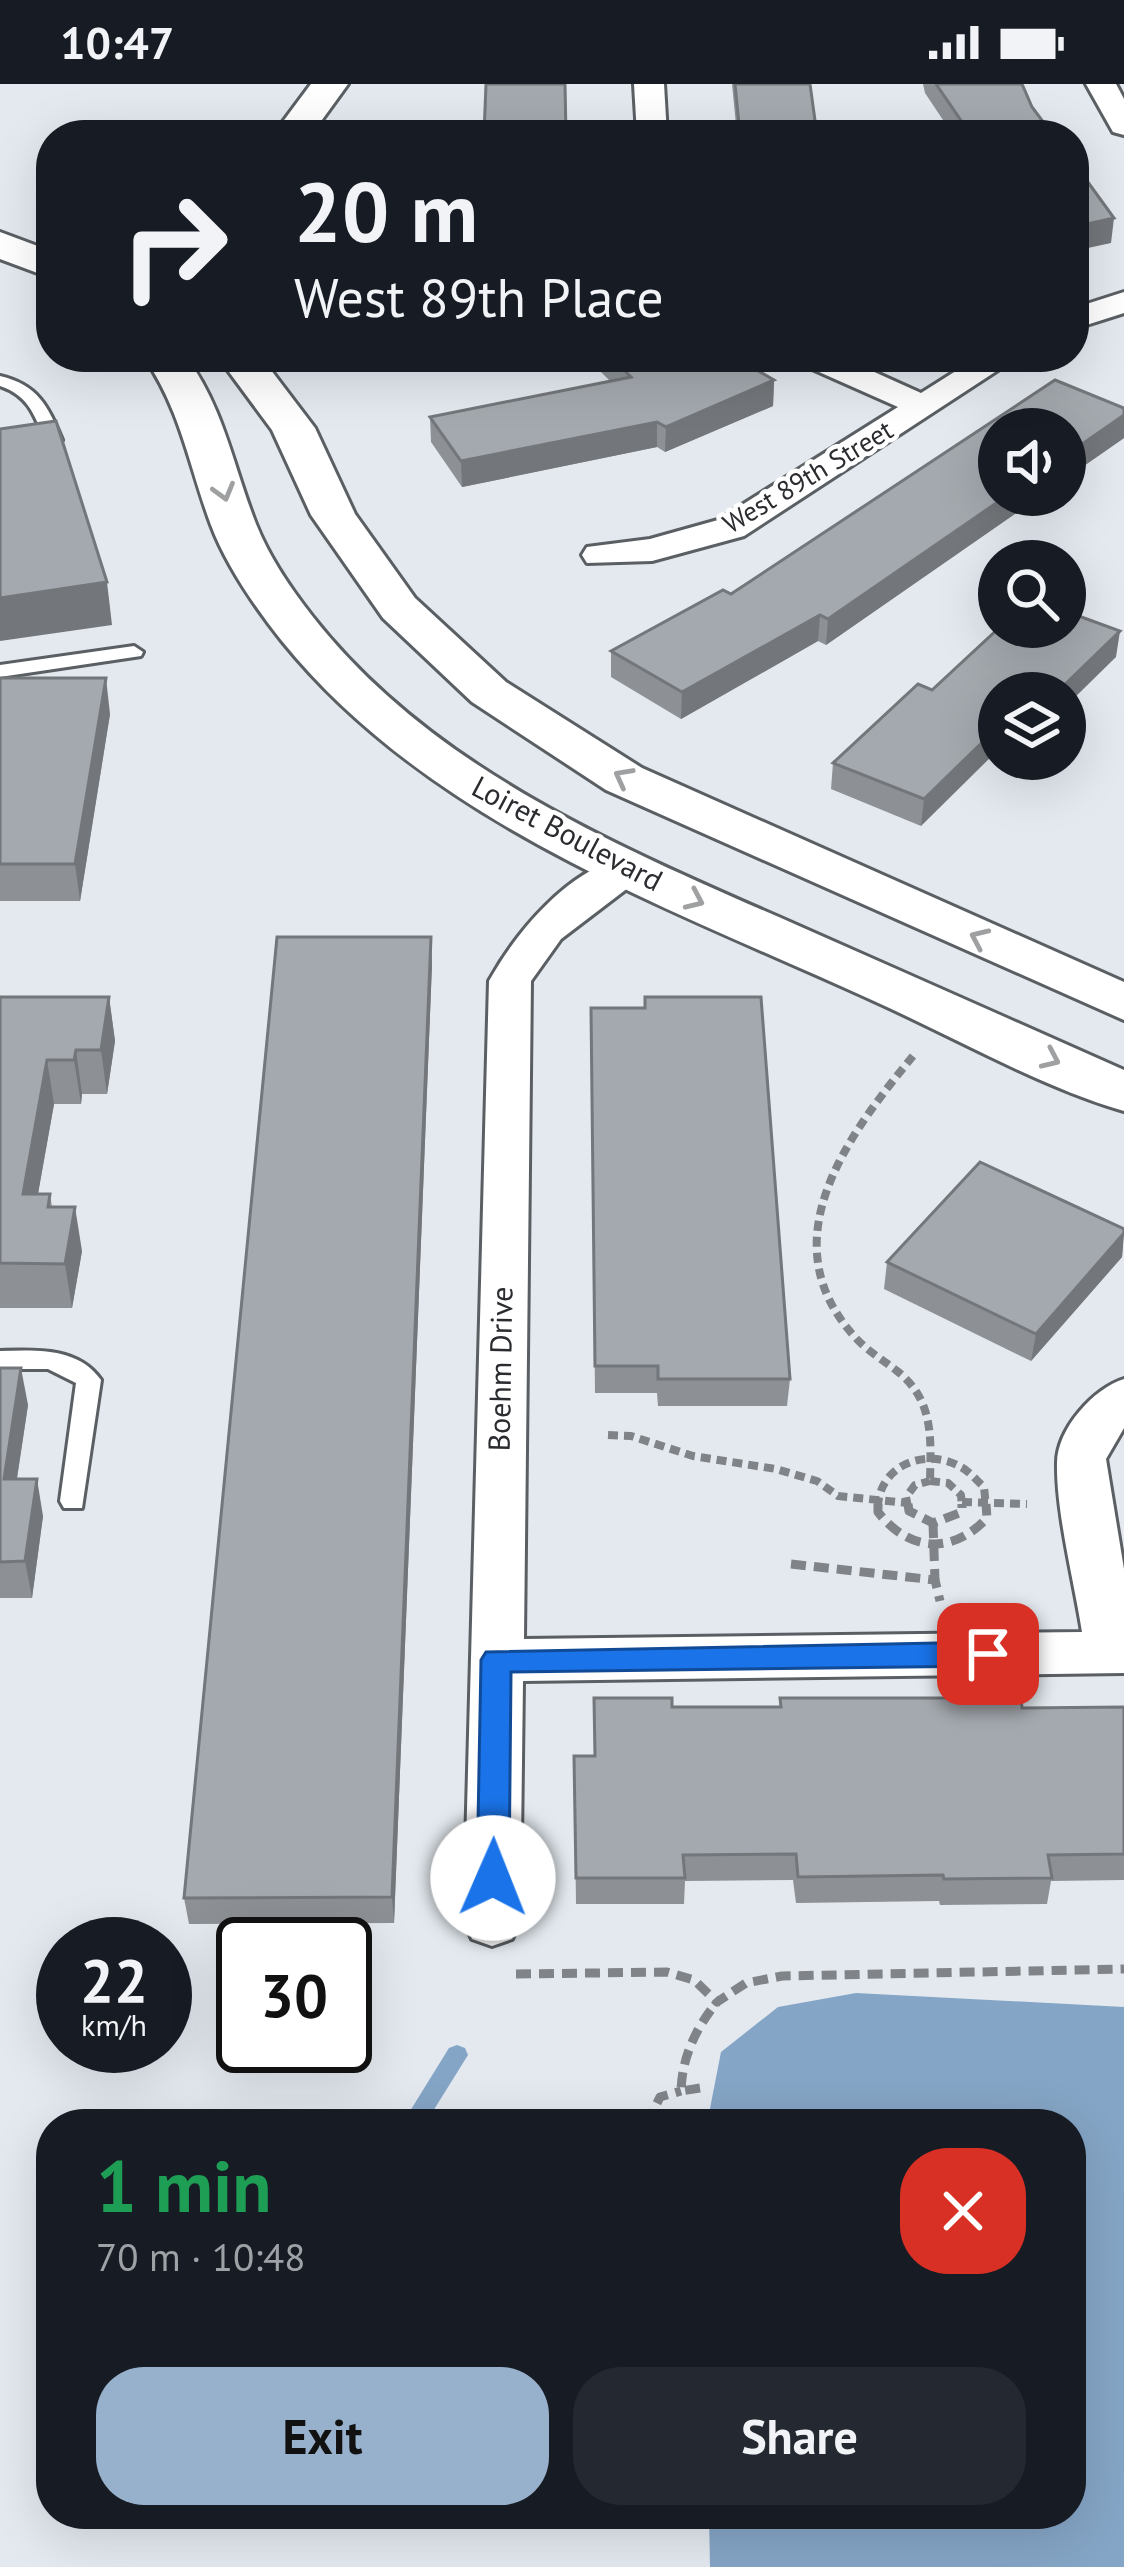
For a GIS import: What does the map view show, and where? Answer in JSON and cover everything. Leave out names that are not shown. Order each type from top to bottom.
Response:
[{"type":"street","points":[[303,120],[330,84]]},
{"type":"street","points":[[649,84],[651,120]]},
{"type":"street","points":[[1101,84],[1124,126]]},
{"type":"street","points":[[0,223],[36,234]]},
{"type":"street","points":[[0,244],[36,260]]},
{"type":"street","points":[[1089,314],[1124,302]]},
{"type":"street","name":"Loiret Boulevard","points":[[177,372],[206,422],[235,528],[298,629],[401,731],[459,777],[535,823],[626,869],[1124,1092]]},
{"type":"street","points":[[252,372],[293,428],[333,515],[399,608],[489,692],[624,779],[1124,1003]]},
{"type":"street","points":[[847,372],[923,406]]},
{"type":"street","name":"West 89th Street","points":[[600,555],[652,550],[731,528],[976,372]]},
{"type":"street","name":"Boehm Drive","points":[[492,1922],[510,981],[528,944],[626,869]]},
{"type":"street","points":[[496,1660],[1117,1652],[1081,1459],[1093,1430],[1124,1397]]},
{"type":"lane","points":[[0,381],[24,386],[34,394],[53,440],[36,448],[0,453]]},
{"type":"lane","points":[[0,670],[134,652]]},
{"type":"lane","points":[[0,1360],[57,1359],[78,1368],[89,1380],[73,1502]]},
{"type":"path","points":[[921,1046],[848,1139],[824,1202],[816,1249],[823,1294],[850,1334],[918,1390],[925,1410],[930,1480]]},
{"type":"path","points":[[608,1435],[632,1436],[693,1456],[776,1469],[817,1481],[838,1496],[908,1503]]},
{"type":"path","points":[[930,1458],[944,1459],[974,1475],[984,1487],[988,1518],[967,1540],[934,1547],[898,1537],[885,1524],[877,1502],[879,1485],[889,1472],[930,1458]]},
{"type":"path","points":[[930,1480],[948,1483],[961,1495],[962,1512],[933,1523],[920,1521],[909,1511],[915,1485],[930,1480]]},
{"type":"path","points":[[933,1523],[935,1580],[948,1655]]},
{"type":"path","points":[[791,1564],[935,1580]]},
{"type":"path","points":[[492,1922],[496,1959],[503,1975],[667,1972],[694,1980],[716,2002]]},
{"type":"path","points":[[681,2091],[687,2052],[700,2021],[716,2002],[746,1983],[782,1976],[1124,1969]]},
{"type":"path","points":[[655,2109],[661,2097],[700,2088]]},
{"type":"water","points":[[856,1993],[1124,2007],[1124,2567],[710,2567],[709,2529],[1086,2529],[1086,2109],[710,2109],[721,2052],[778,2007]]},
{"type":"building","points":[[486,84],[565,84],[566,120],[485,120]]},
{"type":"building","points":[[735,84],[810,84],[815,120],[739,120]]},
{"type":"building","points":[[936,84],[1022,84],[1042,120],[961,120]]},
{"type":"building","points":[[1089,184],[1114,218],[1089,224]]},
{"type":"building","points":[[626,372],[760,372],[774,380],[666,427],[657,422],[461,461],[430,417],[631,377]]},
{"type":"building","points":[[1055,380],[1124,408],[1124,415],[1086,441],[1086,408],[1013,408]]},
{"type":"building","points":[[56,421],[107,582],[0,598],[0,429]]},
{"type":"building","points":[[978,431],[978,516],[828,619],[820,615],[682,692],[611,651],[723,590],[731,594]]},
{"type":"building","points":[[1086,619],[1120,631],[1078,672],[978,672],[978,746],[924,799],[833,763],[918,684],[932,690],[978,647],[1086,648]]},
{"type":"building","points":[[0,678],[106,678],[75,864],[0,864]]},
{"type":"building","points":[[277,937],[431,937],[392,1897],[184,1898]]},
{"type":"building","points":[[0,997],[109,997],[101,1050],[76,1050],[74,1060],[47,1060],[23,1194],[50,1194],[48,1207],[75,1207],[65,1264],[0,1263]]},
{"type":"building","points":[[645,997],[761,997],[790,1379],[658,1379],[658,1366],[595,1366],[591,1008],[645,1008]]},
{"type":"building","points":[[980,1162],[1124,1229],[1036,1334],[887,1262]]},
{"type":"building","points":[[0,1368],[21,1368],[4,1479],[37,1479],[25,1561],[0,1562]]},
{"type":"building","points":[[594,1698],[672,1698],[672,1707],[781,1707],[780,1698],[1021,1698],[1022,1708],[1124,1707],[1124,1854],[1048,1855],[1052,1878],[798,1877],[796,1854],[683,1855],[685,1878],[576,1878],[574,1756],[595,1756]]},
{"type":"waterway","points":[[423,2109],[457,2055]]},
{"type":"route","points":[[493,1878],[496,1660],[988,1654]]}]
